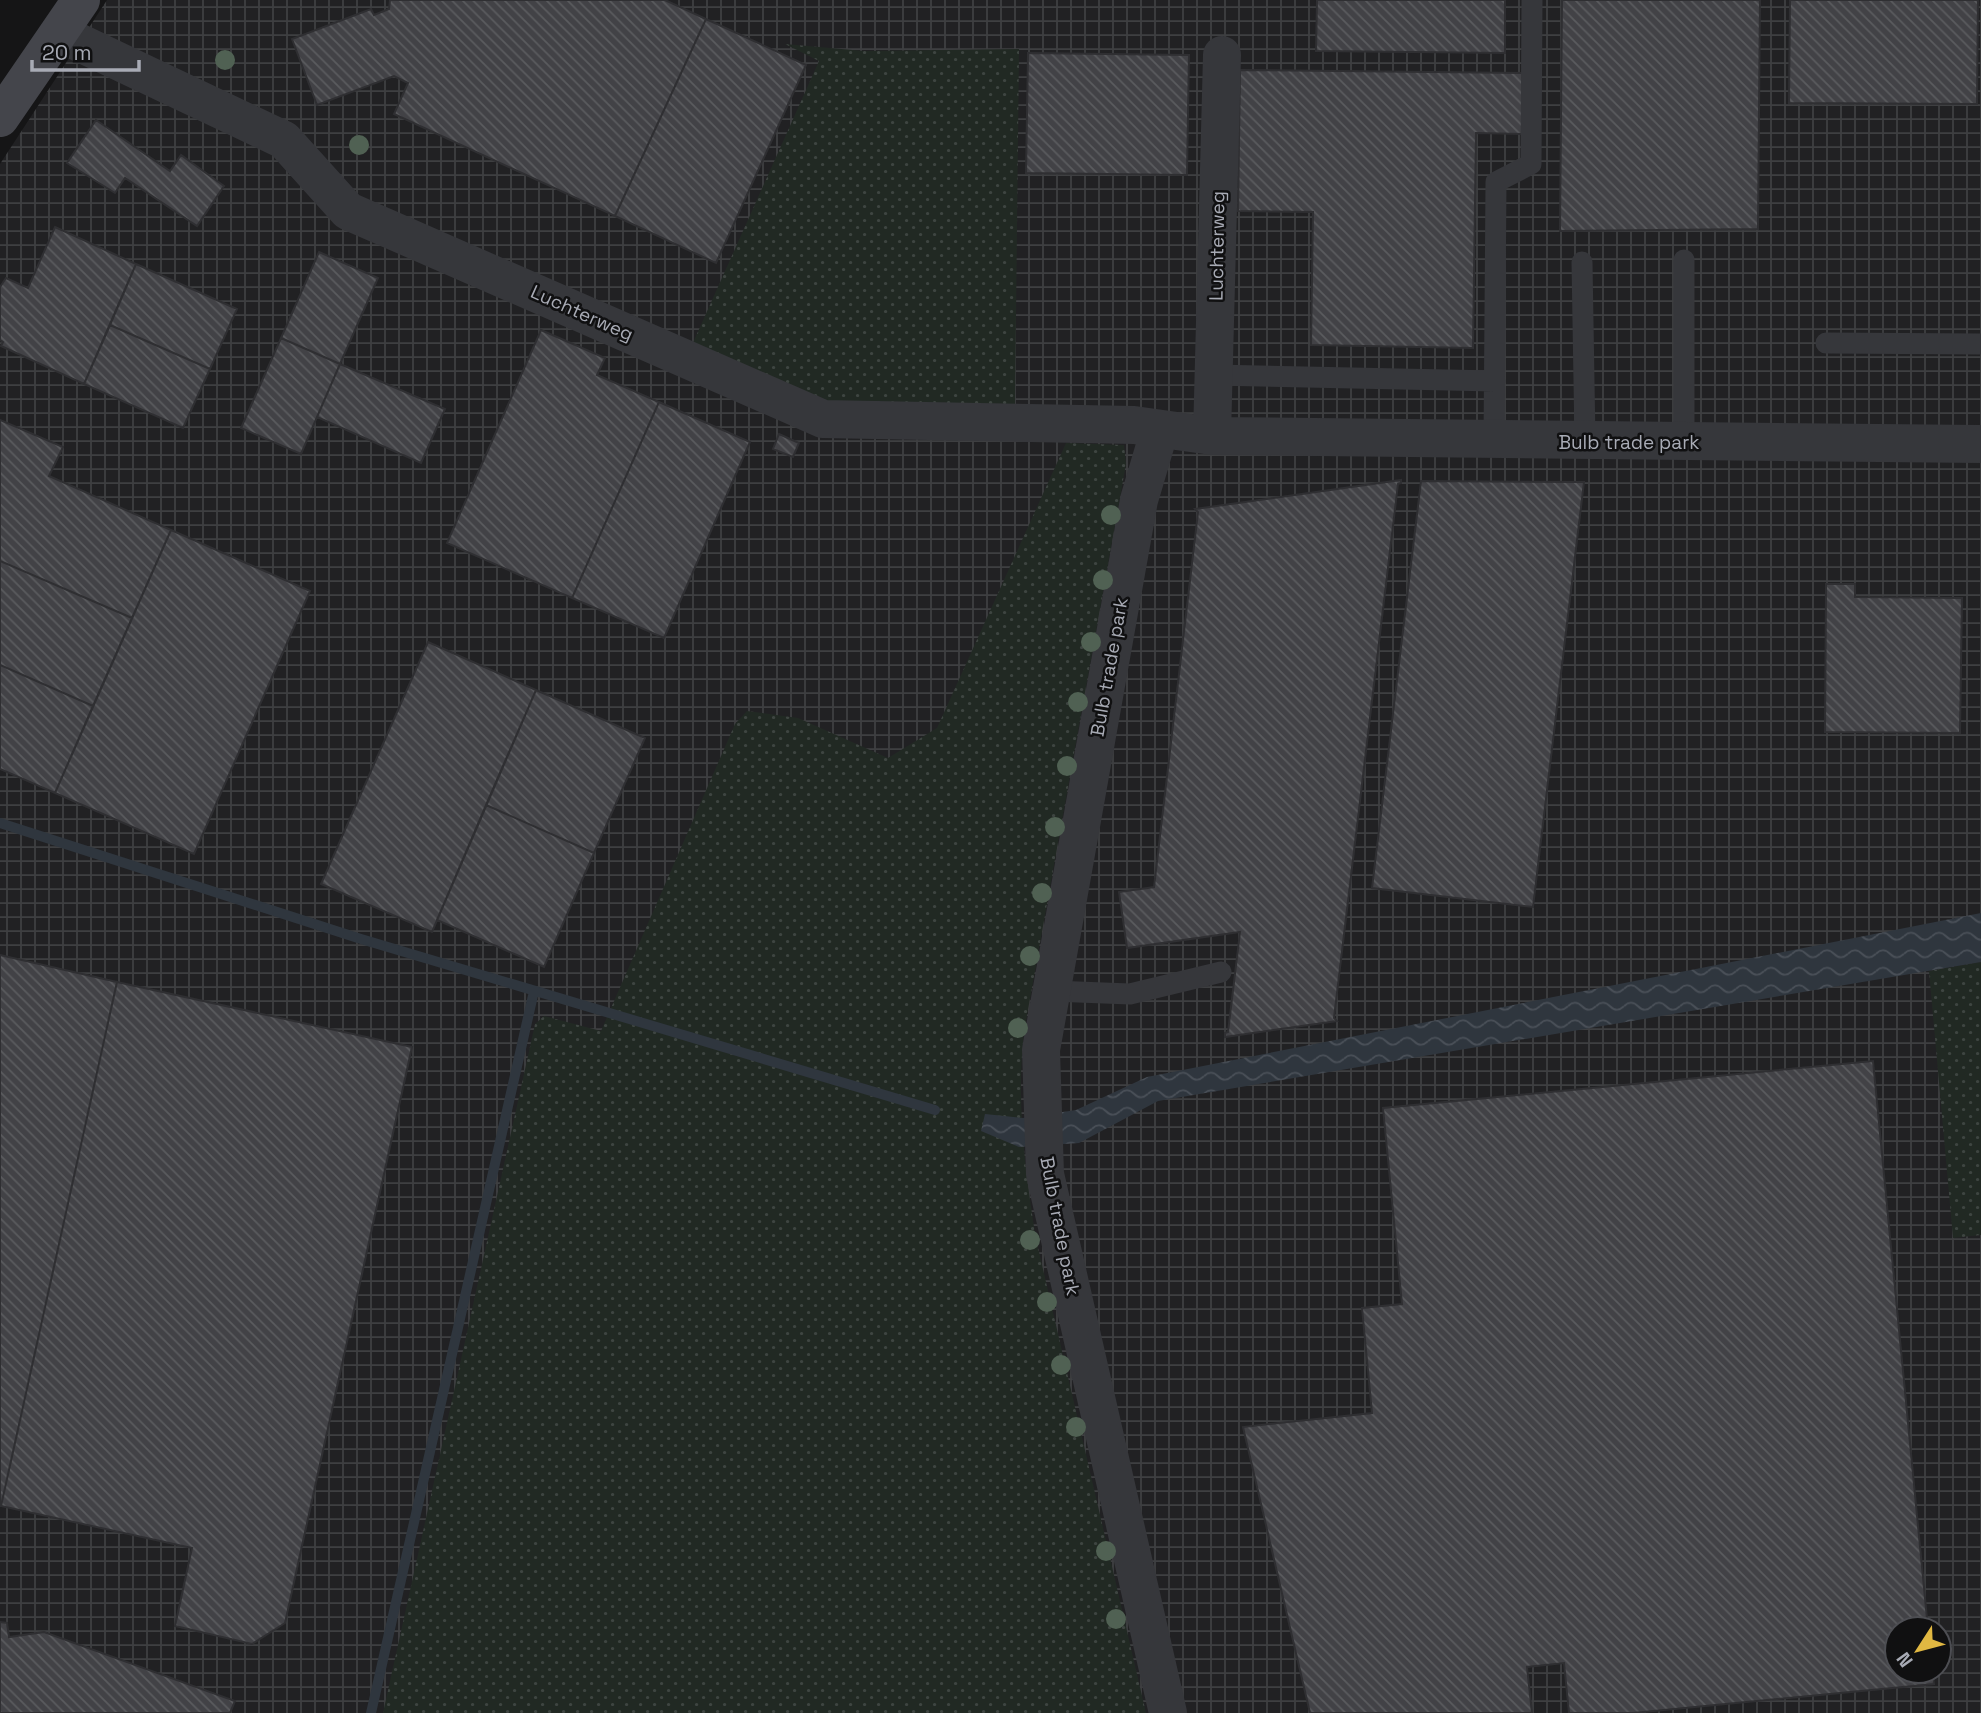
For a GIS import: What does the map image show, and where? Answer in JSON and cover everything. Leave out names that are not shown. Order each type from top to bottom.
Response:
[{"type":"main road","points":[[0,118],[81,0]]},
{"type":"street","name":"Luchterweg","points":[[59,33],[284,140],[348,211],[823,419],[1134,425],[1160,429]]},
{"type":"street","name":"Luchterweg","points":[[1212,436],[1222,55]]},
{"type":"street","name":"Bulb trade park","points":[[1168,1713],[1045,1174],[1041,1050],[1139,500],[1160,429],[1212,436],[1585,442],[1981,444]]},
{"type":"lane","points":[[1494,441],[1496,182],[1531,164],[1532,0]]},
{"type":"lane","points":[[1684,260],[1684,442]]},
{"type":"lane","points":[[1582,262],[1585,442]]},
{"type":"lane","points":[[1826,343],[1981,344]]},
{"type":"lane","points":[[1213,375],[1494,381]]},
{"type":"lane","points":[[1052,991],[1130,994],[1221,972]]},
{"type":"shaded area","points":[[107,0],[1981,0],[1981,1713],[0,1713],[0,164]]},
{"type":"shaded area","points":[[785,44],[864,51],[1019,49],[1015,405],[838,405],[692,345],[819,61]]},
{"type":"shaded area","points":[[1066,443],[1124,445],[1126,464],[1024,1032],[1021,1110],[1036,1239],[1146,1713],[383,1713],[535,1024],[544,1016],[601,1031],[735,724],[747,711],[798,718],[888,758],[937,728]]},
{"type":"shaded area","points":[[1981,962],[1981,1235],[1953,1238],[1929,971]]},
{"type":"water","points":[[1981,913],[1981,962],[1158,1101],[1079,1143],[1019,1147],[981,1131],[985,1114],[1023,1118],[1076,1110],[1147,1077]]},
{"type":"building","points":[[390,0],[665,0],[706,19],[615,216],[394,114],[408,83],[394,76],[317,105],[292,39],[371,9],[374,15],[389,9]]},
{"type":"building","points":[[1317,0],[1505,0],[1505,53],[1316,51]]},
{"type":"building","points":[[1562,0],[1760,0],[1758,229],[1560,231]]},
{"type":"building","points":[[1790,0],[1978,0],[1977,104],[1789,103]]},
{"type":"building","points":[[706,19],[806,65],[716,263],[615,216]]},
{"type":"building","points":[[1028,53],[1189,55],[1187,175],[1026,173]]},
{"type":"building","points":[[1240,70],[1524,73],[1523,134],[1476,133],[1473,348],[1311,345],[1313,212],[1238,211]]},
{"type":"building","points":[[96,120],[170,171],[181,155],[224,186],[197,226],[125,178],[115,193],[67,163]]},
{"type":"building","points":[[55,227],[136,264],[84,384],[1,346],[0,287],[6,278],[28,288]]},
{"type":"building","points":[[319,252],[378,278],[340,364],[281,338]]},
{"type":"building","points":[[136,264],[237,309],[210,369],[110,325]]},
{"type":"building","points":[[110,325],[210,369],[183,428],[84,384]]},
{"type":"building","points":[[541,330],[605,358],[597,375],[659,402],[572,598],[447,543]]},
{"type":"building","points":[[281,338],[340,364],[301,454],[241,428]]},
{"type":"building","points":[[340,364],[445,409],[421,463],[317,417]]},
{"type":"building","points":[[659,402],[750,442],[664,638],[572,598]]},
{"type":"building","points":[[0,420],[63,447],[49,476],[171,530],[132,618],[0,561]]},
{"type":"building","points":[[779,434],[799,443],[793,457],[773,449]]},
{"type":"building","points":[[1401,480],[1398,484],[1334,1018],[1337,1021],[1225,1037],[1228,1032],[1240,932],[1127,948],[1119,892],[1154,887],[1198,512],[1195,509]]},
{"type":"building","points":[[1421,481],[1584,482],[1533,907],[1372,888]]},
{"type":"building","points":[[171,530],[310,591],[194,854],[55,793]]},
{"type":"building","points":[[0,561],[132,618],[93,706],[0,665]]},
{"type":"building","points":[[1826,584],[1855,584],[1855,597],[1962,598],[1960,733],[1825,732]]},
{"type":"building","points":[[428,642],[536,690],[432,932],[321,884]]},
{"type":"building","points":[[0,665],[93,706],[55,793],[0,769]]},
{"type":"building","points":[[536,690],[645,738],[594,853],[486,805]]},
{"type":"building","points":[[486,805],[594,853],[544,967],[437,920]]},
{"type":"building","points":[[0,955],[117,982],[1,1506],[0,1506]]},
{"type":"building","points":[[117,982],[412,1047],[285,1623],[252,1644],[175,1626],[192,1548],[1,1506]]},
{"type":"building","points":[[1873,1061],[1927,1615],[1883,1615],[1883,1685],[1924,1685],[1633,1713],[1569,1713],[1564,1663],[1527,1667],[1532,1713],[1310,1713],[1243,1427],[1372,1413],[1362,1308],[1402,1304],[1383,1108]]},
{"type":"building","points":[[0,1622],[7,1623],[9,1637],[44,1632],[235,1701],[230,1713],[0,1713]]},
{"type":"waterway","points":[[0,823],[361,939],[935,1110]]},
{"type":"waterway","points":[[371,1713],[534,991]]}]
